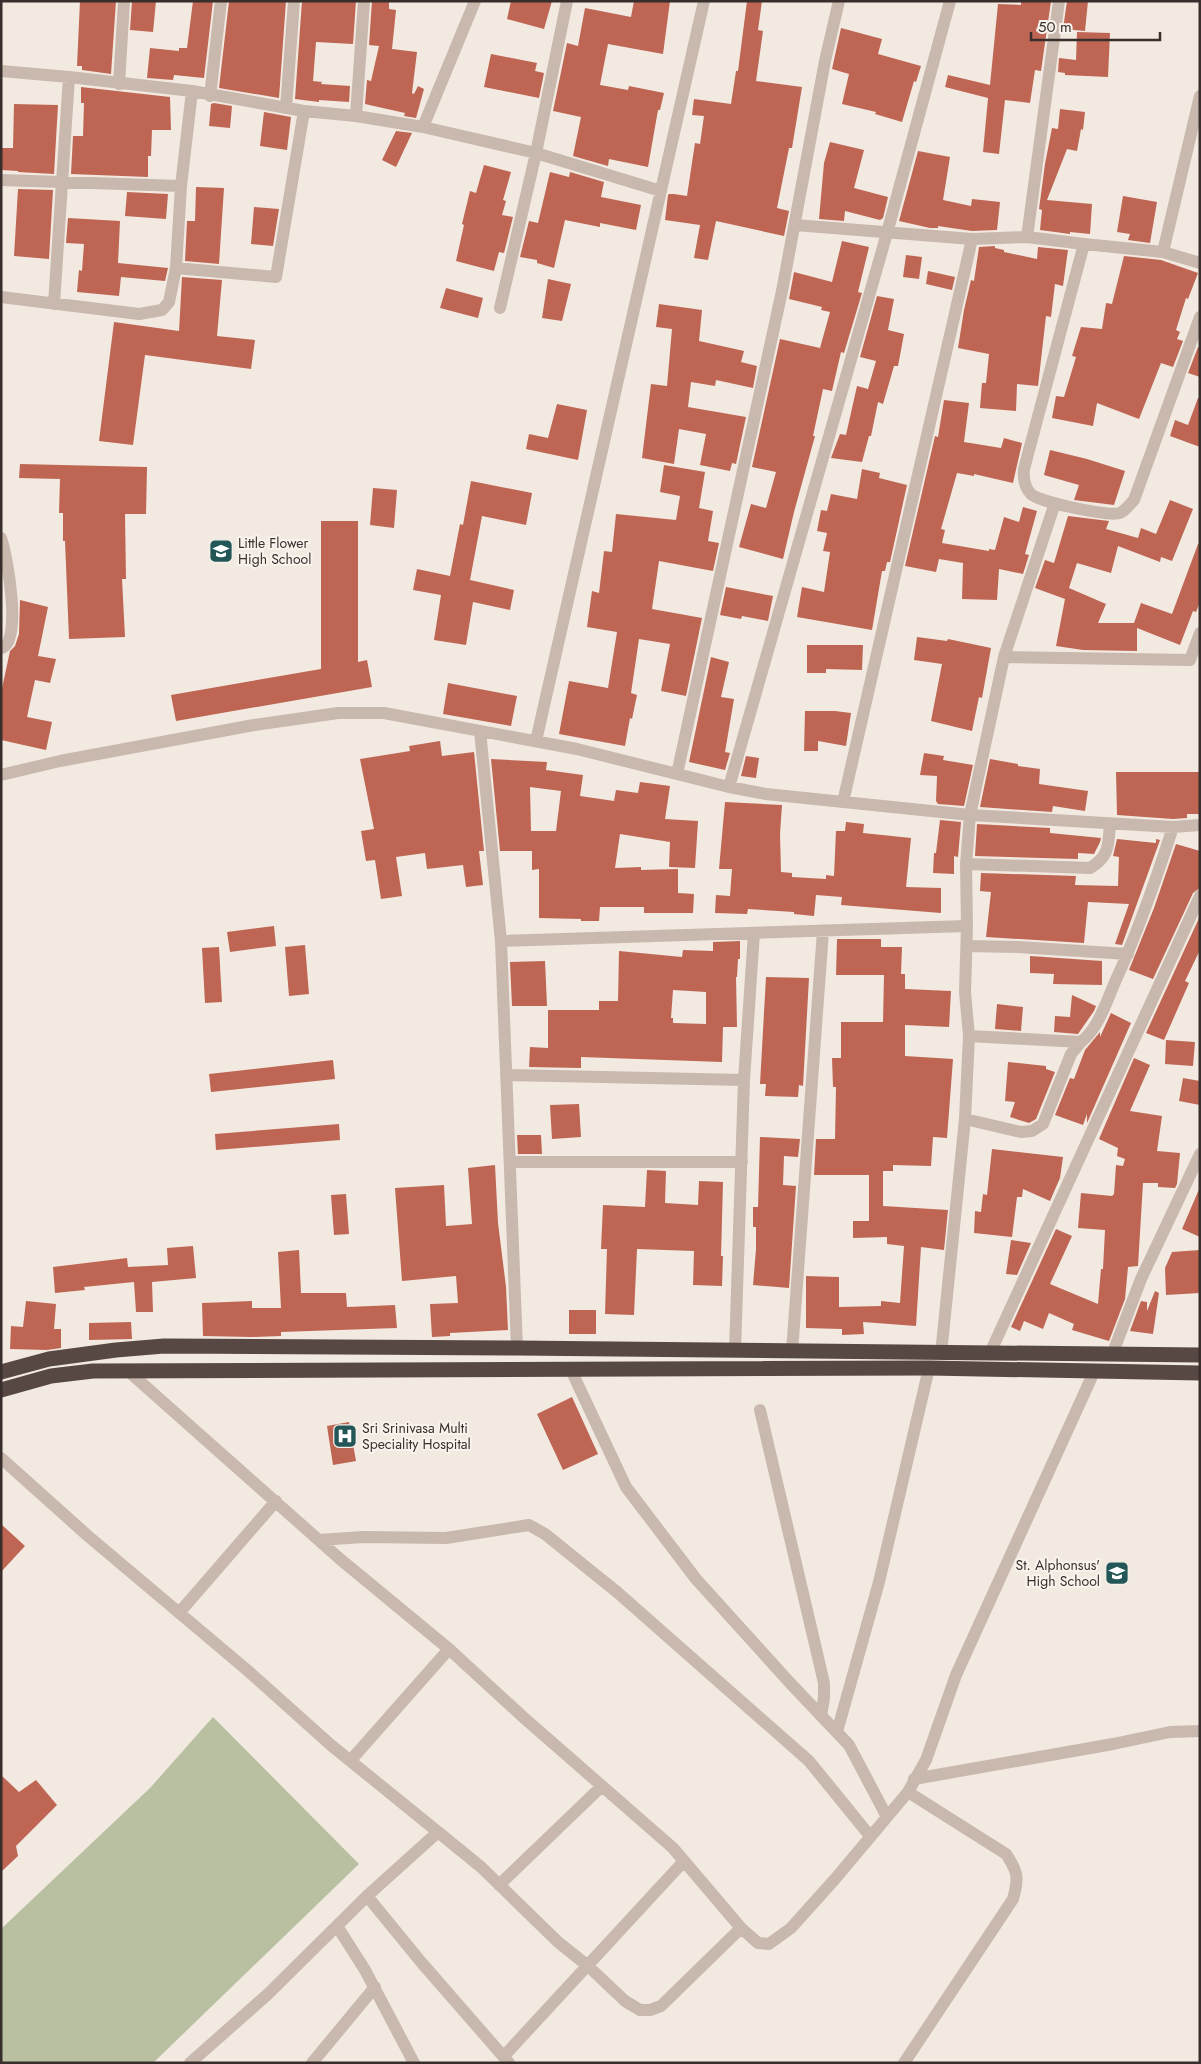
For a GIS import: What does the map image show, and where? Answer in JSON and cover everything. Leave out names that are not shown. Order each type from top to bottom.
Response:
[{"type":"highway","points":[[1,1372],[49,1359],[164,1346],[1200,1355]]},
{"type":"highway","points":[[1,1390],[51,1376],[92,1371],[127,1370],[929,1368],[1200,1373]]},
{"type":"street","points":[[119,84],[124,1]]},
{"type":"street","points":[[210,96],[220,1]]},
{"type":"street","points":[[286,108],[294,1]]},
{"type":"street","points":[[356,116],[364,1]]},
{"type":"street","points":[[423,127],[475,1]]},
{"type":"street","points":[[500,308],[536,153],[567,1]]},
{"type":"street","points":[[536,741],[704,1]]},
{"type":"street","points":[[677,774],[795,225],[825,62],[840,1]]},
{"type":"street","points":[[729,787],[887,233],[950,1]]},
{"type":"street","points":[[1027,236],[1059,1]]},
{"type":"street","points":[[1,71],[192,92],[304,111],[356,116],[423,127],[536,153],[661,191]]},
{"type":"street","points":[[54,304],[69,77]]},
{"type":"street","points":[[1,297],[139,314],[162,310],[169,302],[176,268],[181,186],[192,92]]},
{"type":"street","points":[[1163,252],[1200,96]]},
{"type":"street","points":[[176,268],[276,276],[304,111]]},
{"type":"street","points":[[1,180],[181,186]]},
{"type":"street","points":[[795,225],[972,238],[1027,236],[1163,252],[1200,263]]},
{"type":"street","points":[[843,802],[972,238]]},
{"type":"street","points":[[1084,244],[1023,478],[1026,488],[1032,496],[1111,515],[1122,513],[1134,500],[1200,317]]},
{"type":"street","points":[[941,1354],[965,1119],[969,1036],[965,992],[966,864],[970,815],[1004,657],[1055,503]]},
{"type":"street","points":[[1,538],[13,609],[12,636],[9,643],[1,648]]},
{"type":"street","points":[[1004,657],[1195,660],[1200,633]]},
{"type":"street","points":[[1,774],[60,761],[244,727],[338,713],[384,713],[577,748],[729,787],[766,794],[970,815],[1173,827],[1200,825]]},
{"type":"street","points":[[480,731],[501,942],[517,1348]]},
{"type":"street","points":[[966,864],[1090,868],[1103,859],[1108,849],[1110,824]]},
{"type":"street","points":[[965,1119],[1021,1132],[1032,1131],[1043,1124],[1070,1054],[1095,1029],[1128,954],[1151,895],[1173,827]]},
{"type":"street","points":[[990,1353],[1200,896]]},
{"type":"street","points":[[501,942],[967,926]]},
{"type":"street","points":[[792,1352],[823,931]]},
{"type":"street","points":[[735,1351],[744,1080],[754,934]]},
{"type":"street","points":[[966,946],[1018,947],[1128,954]]},
{"type":"street","points":[[969,1036],[1081,1042]]},
{"type":"street","points":[[506,1075],[744,1080]]},
{"type":"street","points":[[1112,1355],[1141,1279],[1200,1154]]},
{"type":"street","points":[[510,1162],[742,1162]]},
{"type":"street","points":[[837,1732],[879,1582],[929,1368]]},
{"type":"street","points":[[127,1370],[319,1540],[449,1649],[672,1848],[741,1928],[758,1943],[769,1944],[781,1938],[835,1880],[908,1792],[926,1760],[956,1675],[1094,1372]]},
{"type":"street","points":[[571,1370],[626,1487],[696,1578],[848,1745],[887,1817]]},
{"type":"street","points":[[760,1410],[824,1683],[821,1716]]},
{"type":"street","points":[[1,1458],[350,1760],[438,1832],[453,1842],[558,1942],[588,1966],[625,2002],[640,2010],[650,2010],[661,2006],[741,1928]]},
{"type":"street","points":[[179,1614],[276,1501]]},
{"type":"street","points":[[319,1540],[363,1537],[446,1538],[528,1525],[545,1534],[617,1592],[809,1761],[870,1836]]},
{"type":"street","points":[[350,1760],[449,1649]]},
{"type":"street","points":[[914,1779],[1104,1746],[1170,1732],[1200,1730]]},
{"type":"street","points":[[499,1885],[602,1786]]},
{"type":"street","points":[[904,2063],[1013,1899],[1018,1880],[1014,1867],[1006,1854],[908,1792]]},
{"type":"street","points":[[190,2063],[268,1994],[367,1896],[438,1832]]},
{"type":"street","points":[[367,1896],[421,1962],[506,2059],[684,1861]]},
{"type":"street","points":[[337,1926],[375,1987],[414,2063]]},
{"type":"street","points":[[312,2063],[375,1987]]},
{"type":"green space","points":[[213,1717],[359,1864],[153,2063],[1,2063],[1,1929],[150,1788]]},
{"type":"building","points":[[80,1],[116,1],[111,74],[82,70],[82,66],[77,66]]},
{"type":"building","points":[[132,1],[156,1],[153,32],[130,30]]},
{"type":"building","points":[[193,1],[213,1],[204,78],[174,75],[173,80],[147,78],[150,48],[179,51],[179,48],[187,48]]},
{"type":"building","points":[[229,1],[286,1],[279,98],[219,88]]},
{"type":"building","points":[[302,1],[356,1],[353,44],[316,42],[313,81],[322,82],[321,84],[350,86],[349,102],[319,100],[319,102],[295,99]]},
{"type":"building","points":[[372,1],[389,1],[389,9],[396,10],[392,49],[417,52],[412,93],[414,94],[418,86],[424,89],[416,118],[404,116],[405,113],[365,104],[367,80],[371,81],[379,46],[369,45]]},
{"type":"building","points":[[511,1],[552,1],[544,29],[507,19]]},
{"type":"building","points":[[634,1],[670,1],[663,54],[608,44],[600,85],[628,90],[629,86],[664,93],[660,110],[658,110],[648,167],[609,159],[608,166],[573,156],[581,117],[553,111],[567,43],[578,46],[585,8],[631,17]]},
{"type":"building","points":[[747,1],[762,1],[758,30],[763,31],[756,81],[802,87],[792,148],[789,148],[777,208],[789,211],[784,236],[716,221],[708,260],[694,258],[700,225],[665,220],[668,195],[687,196],[695,143],[700,144],[704,116],[692,115],[694,99],[731,104],[736,71],[738,71]]},
{"type":"building","points":[[1021,1],[1051,1],[1041,71],[1035,70],[1030,103],[1005,100],[999,154],[983,152],[988,98],[945,87],[948,75],[990,85],[998,4],[1021,5]]},
{"type":"building","points":[[1067,1],[1088,1],[1085,31],[1063,29]]},
{"type":"building","points":[[841,28],[882,39],[878,54],[921,66],[916,82],[914,81],[902,122],[875,114],[876,112],[842,104],[849,74],[832,69]]},
{"type":"building","points":[[1077,32],[1110,33],[1108,77],[1065,75],[1065,73],[1058,72],[1059,58],[1076,60]]},
{"type":"building","points":[[491,54],[537,63],[535,71],[544,73],[539,98],[484,87]]},
{"type":"building","points":[[81,87],[170,97],[171,130],[152,130],[151,156],[148,156],[148,177],[71,174],[73,136],[83,136],[84,103],[81,103]]},
{"type":"building","points":[[14,104],[58,105],[54,174],[1,170],[1,148],[13,148]]},
{"type":"building","points":[[211,104],[232,106],[230,128],[209,126]]},
{"type":"building","points":[[1060,109],[1085,112],[1083,130],[1081,129],[1077,151],[1067,149],[1047,200],[1092,204],[1090,234],[1070,232],[1070,234],[1040,230],[1042,210],[1039,209],[1045,164],[1052,128],[1058,129]]},
{"type":"building","points":[[264,112],[291,117],[287,150],[260,146]]},
{"type":"building","points":[[396,131],[412,133],[396,167],[382,160]]},
{"type":"building","points":[[830,142],[864,150],[854,188],[888,197],[883,218],[880,220],[845,211],[844,221],[819,219],[824,163]]},
{"type":"building","points":[[918,151],[950,157],[943,200],[971,206],[972,199],[1000,202],[997,230],[972,231],[938,226],[938,228],[930,228],[899,221]]},
{"type":"building","points":[[484,165],[511,172],[503,200],[506,201],[502,215],[513,217],[504,253],[499,252],[494,271],[456,261],[470,191],[476,193]]},
{"type":"building","points":[[550,172],[569,177],[570,172],[604,182],[601,197],[641,205],[636,230],[600,223],[600,227],[565,220],[554,268],[537,263],[537,260],[520,257],[529,221],[538,223]]},
{"type":"building","points":[[196,187],[224,188],[219,264],[185,261],[187,221],[195,221]]},
{"type":"building","points":[[18,189],[53,190],[49,259],[14,256]]},
{"type":"building","points":[[127,192],[168,194],[166,219],[125,216]]},
{"type":"building","points":[[1123,196],[1157,202],[1150,243],[1128,240],[1130,234],[1117,232]]},
{"type":"building","points":[[254,207],[279,209],[273,246],[251,244]]},
{"type":"building","points":[[68,218],[120,221],[118,263],[168,268],[165,281],[121,277],[119,296],[77,292],[79,270],[82,271],[84,244],[66,243]]},
{"type":"building","points":[[842,241],[869,247],[858,292],[862,293],[844,353],[841,352],[832,391],[823,389],[813,436],[815,436],[783,559],[739,547],[751,504],[766,508],[776,472],[752,467],[780,339],[820,348],[830,312],[821,310],[822,307],[789,299],[794,272],[832,282]]},
{"type":"building","points":[[995,246],[995,248],[1004,250],[1004,252],[1037,259],[1038,247],[1068,250],[1063,286],[1055,284],[1051,317],[1046,316],[1038,386],[1017,384],[1016,411],[980,408],[982,383],[986,383],[989,354],[958,348],[971,280],[974,281],[979,247]]},
{"type":"building","points":[[906,255],[922,257],[919,279],[903,277]]},
{"type":"building","points":[[1124,256],[1161,260],[1198,273],[1188,299],[1186,298],[1176,330],[1180,332],[1177,339],[1183,341],[1173,367],[1161,363],[1139,419],[1097,403],[1093,426],[1052,418],[1056,396],[1064,397],[1076,357],[1072,356],[1081,327],[1102,329],[1106,303],[1112,304]]},
{"type":"building","points":[[928,271],[955,277],[952,290],[926,284]]},
{"type":"building","points":[[182,277],[222,280],[217,336],[255,340],[251,369],[145,355],[133,445],[99,441],[114,322],[179,331]]},
{"type":"building","points":[[548,279],[571,284],[562,321],[542,318]]},
{"type":"building","points":[[446,288],[483,298],[478,318],[440,308]]},
{"type":"building","points":[[877,296],[894,299],[888,330],[904,334],[898,366],[894,366],[883,404],[878,402],[871,436],[869,436],[862,462],[831,458],[840,434],[846,435],[857,386],[868,389],[876,361],[860,357]]},
{"type":"building","points":[[659,304],[702,310],[699,341],[744,351],[741,362],[757,366],[753,388],[716,380],[715,386],[691,382],[688,407],[746,417],[736,464],[732,463],[730,471],[700,465],[706,434],[679,429],[674,464],[642,458],[651,384],[667,386],[672,329],[656,327]]},
{"type":"building","points":[[1198,347],[1200,348],[1200,377],[1188,373]]},
{"type":"building","points":[[1198,398],[1200,398],[1200,447],[1170,436],[1175,420],[1188,425]]},
{"type":"building","points":[[944,400],[969,403],[964,442],[1001,448],[1004,438],[1022,443],[1013,483],[974,474],[974,476],[957,473],[941,529],[945,530],[942,543],[989,551],[989,549],[995,550],[1004,517],[1019,522],[1023,507],[1037,511],[1025,554],[1029,555],[1023,574],[999,569],[997,600],[962,599],[963,563],[939,559],[936,572],[905,566],[935,436],[938,437]]},
{"type":"building","points":[[557,404],[587,410],[578,460],[526,449],[529,434],[548,438]]},
{"type":"building","points":[[1050,450],[1125,471],[1114,505],[1074,500],[1079,485],[1044,475]]},
{"type":"building","points":[[20,464],[147,467],[146,514],[125,514],[126,579],[122,579],[125,637],[69,639],[63,513],[59,513],[60,479],[19,478]]},
{"type":"building","points":[[664,465],[705,472],[699,508],[713,511],[708,541],[719,543],[713,571],[659,561],[652,609],[702,618],[686,696],[661,691],[670,644],[639,639],[631,693],[637,695],[632,719],[630,718],[625,746],[559,734],[569,681],[608,688],[617,632],[587,627],[592,591],[599,593],[604,551],[612,552],[616,514],[676,520],[680,496],[660,492]]},
{"type":"building","points":[[862,469],[880,473],[879,478],[907,485],[890,562],[887,562],[885,571],[882,571],[872,630],[797,617],[802,587],[824,592],[830,552],[823,551],[827,533],[817,531],[821,510],[827,511],[831,494],[857,499]]},
{"type":"building","points":[[471,481],[532,493],[526,525],[482,516],[470,580],[514,590],[510,610],[473,602],[466,645],[434,640],[441,595],[413,590],[417,569],[450,576],[460,524],[463,525]]},
{"type":"building","points":[[373,488],[397,490],[394,528],[370,525]]},
{"type":"building","points":[[1170,500],[1193,509],[1172,561],[1161,557],[1160,562],[1118,546],[1111,573],[1077,563],[1069,588],[1106,604],[1098,623],[1134,623],[1141,603],[1172,614],[1198,544],[1200,545],[1200,602],[1196,612],[1193,611],[1180,645],[1137,628],[1137,651],[1083,650],[1056,646],[1065,599],[1035,588],[1045,560],[1054,563],[1068,516],[1109,521],[1106,529],[1138,538],[1141,528],[1156,534]]},
{"type":"building","points":[[321,521],[358,521],[358,662],[367,660],[372,687],[176,721],[171,695],[321,669]]},
{"type":"building","points":[[726,587],[773,596],[768,621],[742,616],[741,619],[720,615]]},
{"type":"building","points":[[20,600],[48,607],[38,656],[56,659],[50,683],[35,680],[27,717],[52,722],[46,750],[1,740],[1,693],[10,651],[15,646],[19,634]]},
{"type":"building","points":[[917,637],[947,641],[948,639],[991,648],[982,698],[979,697],[972,731],[931,721],[942,664],[914,660]]},
{"type":"building","points":[[807,645],[863,645],[862,670],[826,669],[826,673],[807,673]]},
{"type":"building","points":[[711,657],[729,662],[721,697],[734,699],[725,752],[730,753],[725,770],[689,762]]},
{"type":"building","points":[[448,683],[517,696],[511,726],[443,714]]},
{"type":"building","points":[[805,711],[851,713],[846,746],[818,741],[818,751],[804,751]]},
{"type":"building","points":[[440,741],[442,756],[474,752],[484,851],[479,851],[483,885],[466,887],[463,865],[427,869],[425,853],[396,857],[402,896],[381,899],[375,860],[366,861],[361,831],[374,829],[360,759],[410,751],[409,746]]},
{"type":"building","points":[[924,753],[944,756],[943,760],[973,765],[964,806],[938,804],[936,801],[937,776],[920,775]]},
{"type":"building","points":[[746,756],[759,758],[756,778],[741,776]]},
{"type":"building","points":[[491,759],[547,762],[546,770],[583,775],[580,796],[614,801],[616,790],[638,793],[640,782],[670,786],[665,819],[698,821],[695,868],[669,867],[670,842],[620,834],[615,868],[641,867],[641,870],[678,869],[678,893],[694,894],[693,913],[644,913],[644,907],[600,907],[599,921],[539,918],[539,869],[532,870],[532,851],[500,851]],"holes":[[[530,787],[561,791],[556,831],[531,831]]]},
{"type":"building","points":[[990,759],[1040,769],[1039,784],[1088,791],[1085,811],[1053,806],[1052,812],[980,807]]},
{"type":"building","points":[[1116,772],[1200,772],[1200,814],[1187,814],[1187,818],[1173,819],[1117,815]]},
{"type":"building","points":[[725,802],[782,805],[780,834],[781,872],[792,873],[792,877],[826,879],[826,875],[834,876],[836,831],[845,831],[846,822],[864,824],[863,833],[911,838],[906,887],[941,888],[941,913],[841,905],[842,897],[816,895],[814,916],[794,914],[794,912],[748,909],[747,914],[715,913],[716,895],[730,896],[732,869],[719,869]]},
{"type":"building","points":[[940,820],[961,822],[958,857],[954,856],[954,874],[933,873],[934,853],[936,853]]},
{"type":"building","points":[[977,824],[1050,828],[1050,833],[1101,838],[1094,854],[1078,853],[1078,859],[975,856]]},
{"type":"building","points":[[1117,839],[1156,843],[1156,839],[1160,840],[1122,945],[1115,944],[1129,904],[1088,902],[1084,943],[986,937],[991,892],[980,891],[981,873],[1076,876],[1075,885],[1118,886],[1119,857],[1113,856]]},
{"type":"building","points":[[1176,844],[1200,851],[1200,888],[1193,893],[1153,979],[1129,970],[1154,908]]},
{"type":"building","points":[[1200,916],[1200,950],[1185,981],[1189,983],[1164,1040],[1146,1033]]},
{"type":"building","points":[[274,926],[276,946],[230,952],[227,932]]},
{"type":"building","points":[[837,939],[881,939],[881,947],[902,947],[901,974],[905,974],[905,989],[951,991],[949,1027],[905,1025],[905,1056],[953,1059],[947,1138],[933,1137],[931,1166],[893,1165],[893,1171],[883,1171],[883,1206],[948,1210],[944,1250],[921,1247],[916,1326],[863,1322],[864,1334],[842,1335],[842,1329],[806,1328],[806,1276],[839,1277],[839,1307],[881,1306],[881,1301],[900,1303],[904,1246],[887,1244],[887,1237],[853,1238],[853,1221],[869,1221],[869,1175],[814,1175],[816,1139],[835,1139],[836,1087],[833,1087],[832,1058],[841,1058],[841,1022],[883,1022],[884,975],[836,975]]},
{"type":"building","points":[[740,941],[740,959],[738,959],[736,977],[737,1027],[723,1027],[722,1062],[581,1057],[581,1068],[529,1067],[530,1047],[548,1048],[548,1010],[599,1010],[599,1001],[618,1001],[619,951],[682,957],[683,950],[713,951],[713,942]],"holes":[[[673,990],[706,992],[706,1024],[673,1023],[673,1018],[671,1018]]]},
{"type":"building","points":[[305,945],[309,994],[289,996],[285,947]]},
{"type":"building","points":[[219,947],[222,1002],[205,1003],[202,948]]},
{"type":"building","points":[[1030,956],[1102,961],[1102,985],[1053,984],[1054,974],[1030,973]]},
{"type":"building","points":[[545,961],[547,1006],[512,1006],[510,962]]},
{"type":"building","points":[[766,977],[809,978],[803,1086],[799,1085],[798,1097],[765,1096],[766,1084],[760,1084]]},
{"type":"building","points":[[1072,995],[1096,1006],[1094,1011],[1078,1034],[1054,1032],[1055,1016],[1070,1017]]},
{"type":"building","points":[[997,1004],[1023,1007],[1021,1031],[995,1029]]},
{"type":"building","points":[[1111,1013],[1131,1023],[1087,1123],[1087,1114],[1083,1125],[1055,1115],[1070,1078],[1074,1079],[1085,1050],[1100,1032],[1100,1037]]},
{"type":"building","points":[[1166,1040],[1195,1042],[1193,1066],[1165,1064]]},
{"type":"building","points":[[1134,1058],[1150,1065],[1130,1111],[1162,1116],[1157,1151],[1180,1153],[1177,1184],[1175,1188],[1158,1187],[1158,1183],[1143,1183],[1138,1266],[1128,1267],[1125,1299],[1109,1341],[1072,1330],[1074,1324],[1049,1313],[1043,1329],[1024,1321],[1020,1331],[1011,1327],[1056,1229],[1072,1236],[1050,1284],[1098,1304],[1101,1269],[1103,1269],[1105,1230],[1078,1228],[1081,1193],[1112,1196],[1114,1194],[1116,1165],[1123,1166],[1125,1159],[1117,1156],[1118,1148],[1099,1139]]},
{"type":"building","points":[[333,1060],[335,1079],[211,1092],[209,1074]]},
{"type":"building","points":[[1008,1062],[1046,1066],[1046,1069],[1055,1072],[1036,1119],[1029,1123],[1010,1117],[1015,1102],[1005,1101]]},
{"type":"building","points":[[1183,1078],[1200,1081],[1200,1105],[1179,1101]]},
{"type":"building","points":[[579,1104],[581,1137],[552,1139],[550,1105]]},
{"type":"building","points":[[339,1124],[340,1140],[216,1150],[215,1134]]},
{"type":"building","points":[[517,1135],[541,1135],[542,1154],[518,1154]]},
{"type":"building","points":[[760,1137],[800,1139],[798,1157],[784,1156],[783,1185],[796,1186],[789,1288],[753,1285],[756,1227],[753,1227],[753,1207],[758,1207]]},
{"type":"building","points":[[992,1149],[1063,1157],[1060,1178],[1050,1201],[1023,1189],[1022,1197],[1017,1197],[1012,1237],[974,1233],[975,1211],[981,1212],[983,1194],[987,1195]]},
{"type":"building","points":[[495,1165],[498,1223],[506,1287],[508,1330],[450,1333],[450,1336],[432,1337],[430,1304],[458,1303],[456,1276],[402,1281],[395,1188],[444,1185],[446,1226],[472,1224],[468,1168]]},
{"type":"building","points":[[647,1170],[666,1171],[665,1203],[698,1205],[699,1181],[723,1182],[722,1286],[693,1285],[694,1251],[637,1249],[634,1315],[605,1314],[607,1249],[601,1249],[603,1205],[645,1207]]},
{"type":"building","points":[[1200,1187],[1200,1237],[1182,1229]]},
{"type":"building","points":[[346,1194],[349,1234],[334,1235],[331,1195]]},
{"type":"building","points":[[1011,1240],[1031,1243],[1017,1275],[1006,1274]]},
{"type":"building","points":[[193,1246],[196,1278],[152,1282],[153,1312],[136,1312],[134,1282],[84,1287],[85,1290],[55,1293],[53,1267],[127,1258],[128,1267],[168,1265],[167,1248]]},
{"type":"building","points":[[299,1250],[301,1293],[346,1293],[347,1307],[395,1305],[397,1328],[281,1332],[281,1336],[203,1336],[202,1303],[252,1301],[252,1308],[281,1308],[278,1252]]},
{"type":"building","points":[[1200,1250],[1200,1293],[1166,1295],[1165,1268],[1172,1252]]},
{"type":"building","points":[[1155,1291],[1159,1293],[1153,1334],[1130,1331],[1141,1301],[1147,1302],[1147,1311]]},
{"type":"building","points":[[26,1301],[56,1304],[54,1329],[61,1329],[61,1348],[47,1350],[10,1349],[11,1326],[23,1327]]},
{"type":"building","points":[[569,1310],[596,1310],[596,1334],[569,1334]]},
{"type":"building","points":[[131,1322],[132,1339],[89,1340],[89,1323]]},
{"type":"building","points":[[572,1397],[598,1454],[563,1470],[537,1414]]},
{"type":"building","points":[[349,1422],[356,1461],[333,1465],[327,1426]]},
{"type":"building","points":[[1,1524],[25,1546],[1,1572]]},
{"type":"building","points":[[1,1775],[19,1792],[36,1780],[57,1805],[16,1846],[18,1856],[1,1872]]},
{"type":"place","name":"Little Flower High School","points":[[221,551]]},
{"type":"place","name":"Sri Srinivasa Multi Speciality Hospital","points":[[345,1436]]},
{"type":"place","name":"St. Alphonsus' High School","points":[[1117,1573]]}]
